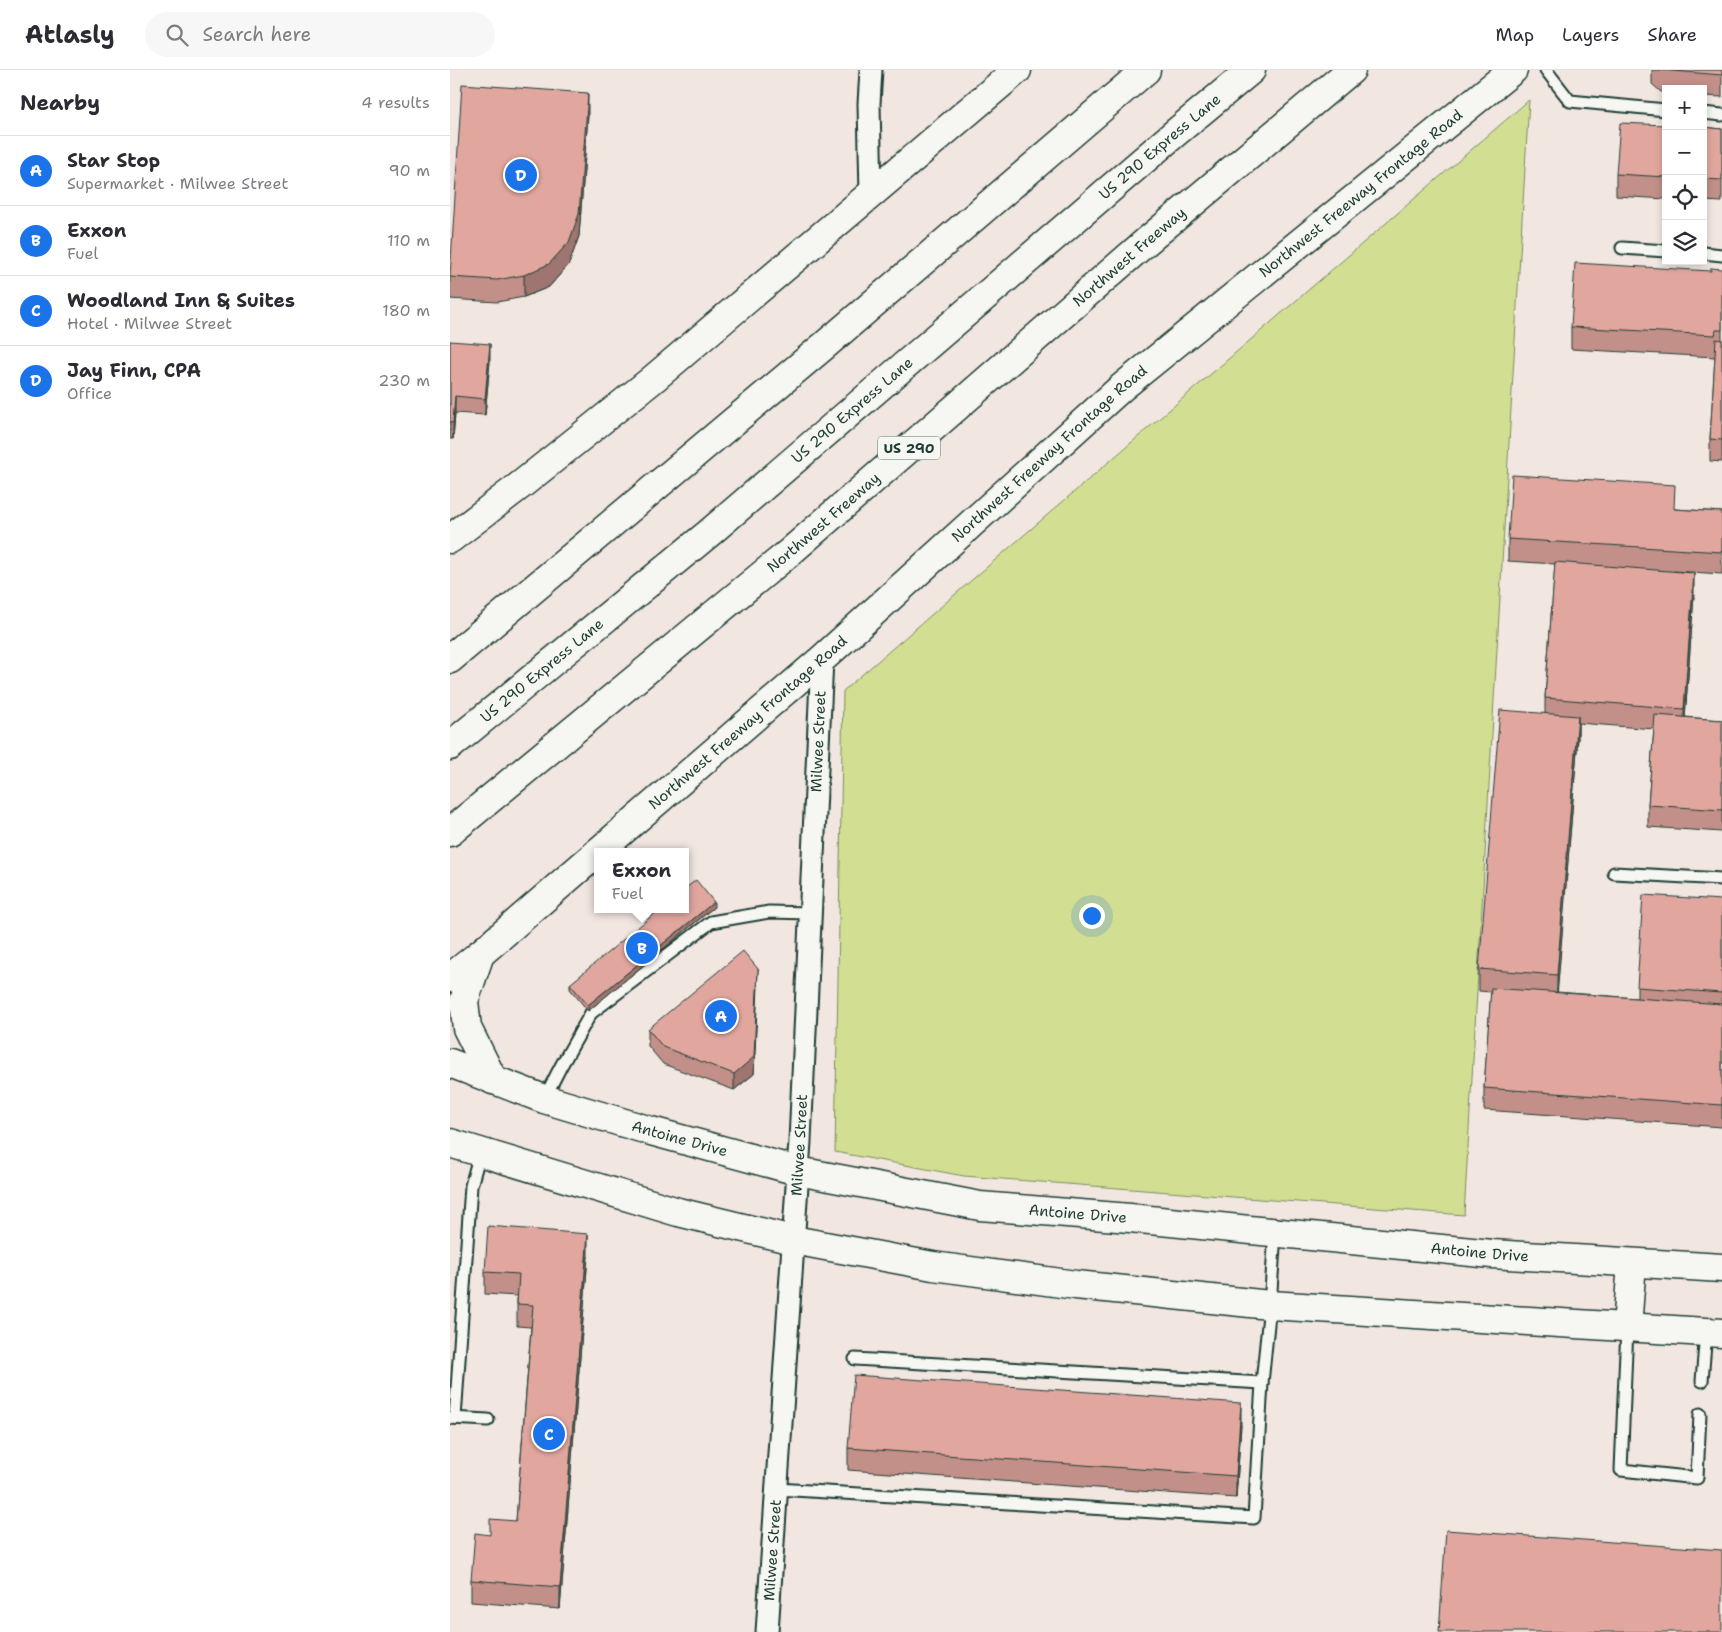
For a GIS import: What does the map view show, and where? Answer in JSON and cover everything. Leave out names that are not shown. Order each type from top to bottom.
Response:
[{"type":"main road","points":[[450,539],[652,380],[1016,70]]},
{"type":"main road","points":[[450,659],[542,584],[818,351],[1146,70]]},
{"type":"main road","name":"US 290 Express Lane","points":[[450,746],[708,534],[1166,140],[1251,70]]},
{"type":"main road","name":"Northwest Freeway","points":[[457,827],[790,552],[1147,240],[1350,70]]},
{"type":"main road","name":"Northwest Freeway Frontage Road","points":[[603,848],[822,659],[1120,388],[1514,70]]},
{"type":"main road","name":"Northwest Freeway Frontage Road","points":[[462,965],[594,855]]},
{"type":"main road","points":[[462,965],[467,1028],[493,1080]]},
{"type":"main road","name":"Antoine Drive","points":[[450,1064],[544,1099],[651,1131],[798,1171],[980,1206],[1130,1218],[1492,1254],[1722,1268]]},
{"type":"main road","points":[[450,1143],[678,1212],[793,1240],[933,1266],[1076,1285],[1270,1305],[1714,1333]]},
{"type":"main road","points":[[1626,1328],[1632,1262]]},
{"type":"street","points":[[871,70],[869,104],[871,194]]},
{"type":"street","name":"Milwee Street","points":[[767,1632],[798,1171],[822,659]]},
{"type":"lane","points":[[1546,70],[1570,101],[1662,110]]},
{"type":"lane","points":[[1707,113],[1722,115]]},
{"type":"lane","points":[[1622,248],[1662,251]]},
{"type":"lane","points":[[1707,253],[1722,255]]},
{"type":"lane","points":[[1614,872],[1722,878]]},
{"type":"lane","points":[[544,1099],[560,1066],[591,1013],[711,922],[769,912],[810,913]]},
{"type":"lane","points":[[480,1153],[471,1186],[453,1418],[488,1420]]},
{"type":"lane","points":[[777,1489],[1254,1518],[1262,1383],[1275,1232]]},
{"type":"lane","points":[[1626,1328],[1621,1470],[1697,1478],[1700,1414]]},
{"type":"lane","points":[[1702,1381],[1714,1333]]},
{"type":"lane","points":[[855,1359],[1262,1383]]},
{"type":"green space","points":[[1529,100],[1464,1215],[964,1176],[835,1152],[843,691]]},
{"type":"building","points":[[1661,70],[1722,70],[1722,75]]},
{"type":"building","points":[[462,84],[588,93],[579,214],[569,242],[549,264],[524,275],[497,280],[450,277]]},
{"type":"building","points":[[1620,123],[1662,125],[1662,177],[1616,174]]},
{"type":"building","points":[[1707,127],[1722,129],[1722,180],[1707,179]]},
{"type":"building","points":[[1575,263],[1711,271],[1711,268],[1722,269],[1722,330],[1716,330],[1715,335],[1571,327]]},
{"type":"building","points":[[1716,339],[1722,340],[1722,440],[1710,439]]},
{"type":"building","points":[[450,341],[490,344],[485,399],[455,396],[453,423],[450,422]]},
{"type":"building","points":[[1512,475],[1675,485],[1674,509],[1722,512],[1722,552],[1508,539]]},
{"type":"building","points":[[1555,562],[1694,573],[1684,709],[1545,698]]},
{"type":"building","points":[[1500,710],[1578,716],[1557,975],[1479,969]]},
{"type":"building","points":[[1655,715],[1722,720],[1722,810],[1648,805]]},
{"type":"building","points":[[696,880],[714,902],[588,1005],[570,984],[655,913],[689,913],[689,886]]},
{"type":"building","points":[[1643,895],[1722,900],[1722,993],[1637,987]]},
{"type":"building","points":[[743,951],[758,969],[754,1057],[734,1074],[663,1047],[648,1029]]},
{"type":"building","points":[[1491,988],[1722,1004],[1722,1105],[1484,1088]]},
{"type":"building","points":[[488,1226],[588,1234],[560,1587],[471,1580],[475,1533],[490,1535],[490,1519],[516,1521],[533,1305],[517,1304],[519,1274],[485,1272]]},
{"type":"building","points":[[854,1375],[1241,1403],[1236,1476],[848,1448]]},
{"type":"building","points":[[1446,1530],[1722,1550],[1722,1632],[1439,1632]]},
{"type":"place","name":"Jay Finn, CPA","points":[[521,175]]},
{"type":"place","name":"Exxon","points":[[642,948]]},
{"type":"place","name":"Star Stop","points":[[721,1016]]},
{"type":"place","name":"Woodland Inn & Suites","points":[[549,1434]]}]
